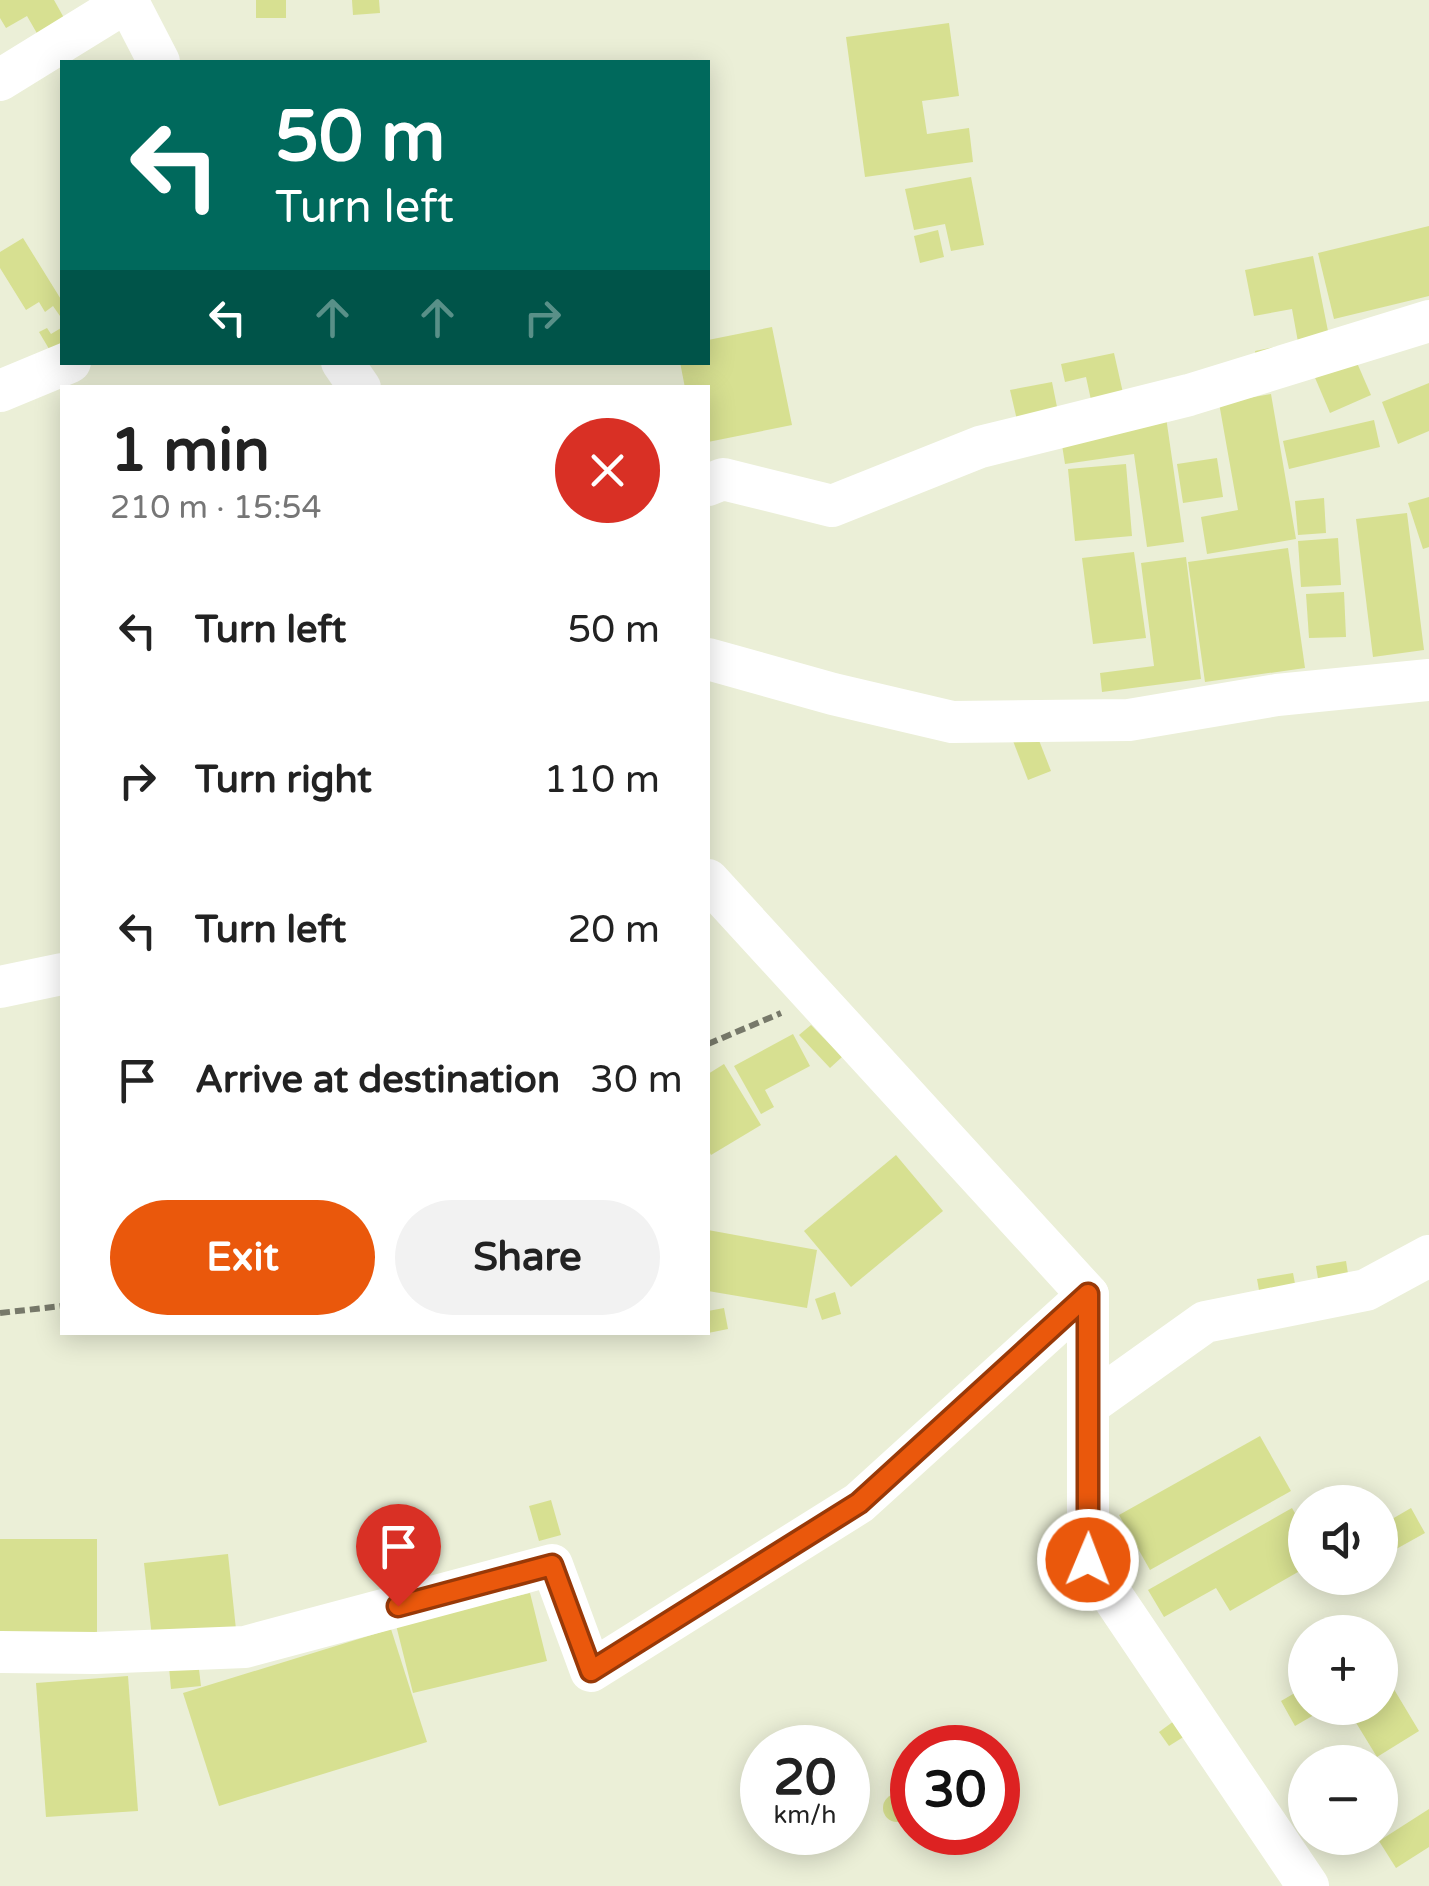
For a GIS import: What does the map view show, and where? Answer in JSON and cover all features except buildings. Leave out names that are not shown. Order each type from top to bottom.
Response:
[{"type":"street","points":[[0,80],[128,0],[159,60]]},
{"type":"street","points":[[710,484],[723,479],[832,506],[980,447],[1189,395],[1429,321]]},
{"type":"street","points":[[0,392],[63,365]]},
{"type":"street","points":[[710,661],[952,722],[1129,720],[1277,695],[1429,680]]},
{"type":"street","points":[[710,882],[1088,1294],[1088,1560],[1308,1886]]},
{"type":"street","points":[[0,987],[60,974]]},
{"type":"street","points":[[1090,1404],[1205,1322],[1366,1290],[1429,1256]]},
{"type":"street","points":[[0,1652],[245,1647],[552,1565],[591,1671],[859,1503],[1088,1294]]},
{"type":"path","points":[[710,1043],[815,1000]]},
{"type":"path","points":[[0,1312],[60,1306]]},
{"type":"route","points":[[398,1606],[552,1565],[591,1671],[859,1503],[1088,1294],[1088,1560]]}]
